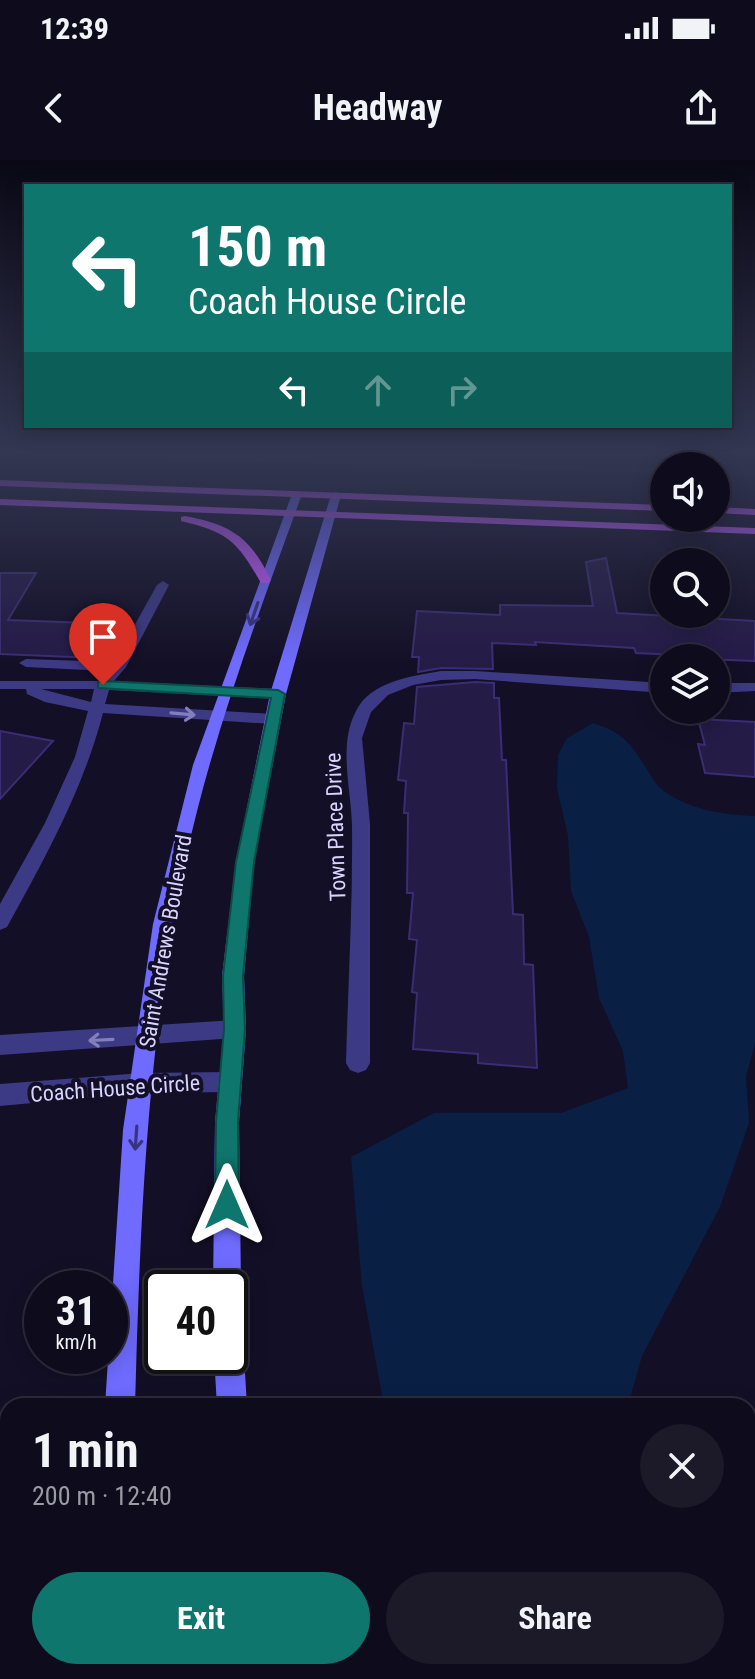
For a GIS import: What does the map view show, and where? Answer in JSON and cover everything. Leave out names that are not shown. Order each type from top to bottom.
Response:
[{"type":"main road","points":[[192,521],[226,530],[248,547],[265,580]]},
{"type":"main road","points":[[487,521],[755,531]]},
{"type":"street","name":"Saint Andrews Boulevard","points":[[120,1398],[123,1311],[142,1083],[156,971],[176,859],[199,770],[287,521]]},
{"type":"street","points":[[227,1270],[227,1122],[235,1029],[233,976],[245,862],[278,694],[329,521]]},
{"type":"street","points":[[0,922],[60,810],[83,757],[103,685],[119,667],[163,585]]},
{"type":"street","points":[[26,663],[119,667]]},
{"type":"street","name":"Town Place Drive","points":[[358,1063],[361,824],[354,738],[355,727],[366,707],[394,687],[440,675],[650,687]]},
{"type":"street","points":[[0,685],[103,685],[278,694]]},
{"type":"street","points":[[25,687],[44,699],[97,706],[273,719]]},
{"type":"street","points":[[730,688],[755,687]]},
{"type":"street","points":[[0,1045],[235,1029]]},
{"type":"street","name":"Coach House Circle","points":[[0,1095],[142,1083],[230,1082]]},
{"type":"street","points":[[230,1374],[232,1398]]},
{"type":"water","points":[[593,723],[611,730],[624,738],[657,785],[669,795],[704,809],[755,816],[755,1044],[746,1076],[749,1123],[720,1207],[642,1356],[630,1398],[383,1398],[362,1286],[351,1157],[434,1113],[561,1113],[628,1088],[623,1051],[599,998],[589,937],[571,891],[568,836],[557,788],[558,755],[567,738]]},
{"type":"building","points":[[606,558],[617,613],[650,615],[650,628],[730,628],[730,620],[755,621],[755,661],[730,660],[730,644],[650,644],[650,654],[636,653],[634,648],[535,642],[536,645],[492,643],[493,669],[441,668],[418,672],[419,657],[412,657],[417,611],[500,615],[500,605],[593,606],[586,562]]},
{"type":"building","points":[[0,573],[36,573],[8,620],[115,624],[96,658],[0,654]]},
{"type":"building","points":[[494,683],[494,698],[499,698],[502,760],[506,760],[513,914],[523,915],[524,964],[533,965],[537,1068],[478,1063],[478,1054],[413,1049],[417,993],[412,992],[417,940],[409,939],[413,893],[407,893],[406,781],[398,780],[404,723],[414,724],[417,687]]},
{"type":"building","points":[[755,722],[755,777],[705,773],[698,744],[705,745],[699,724]]},
{"type":"building","points":[[0,731],[53,741],[0,799]]},
{"type":"route","points":[[103,685],[278,694],[245,862],[233,976],[235,1029],[227,1122],[227,1205]]}]
